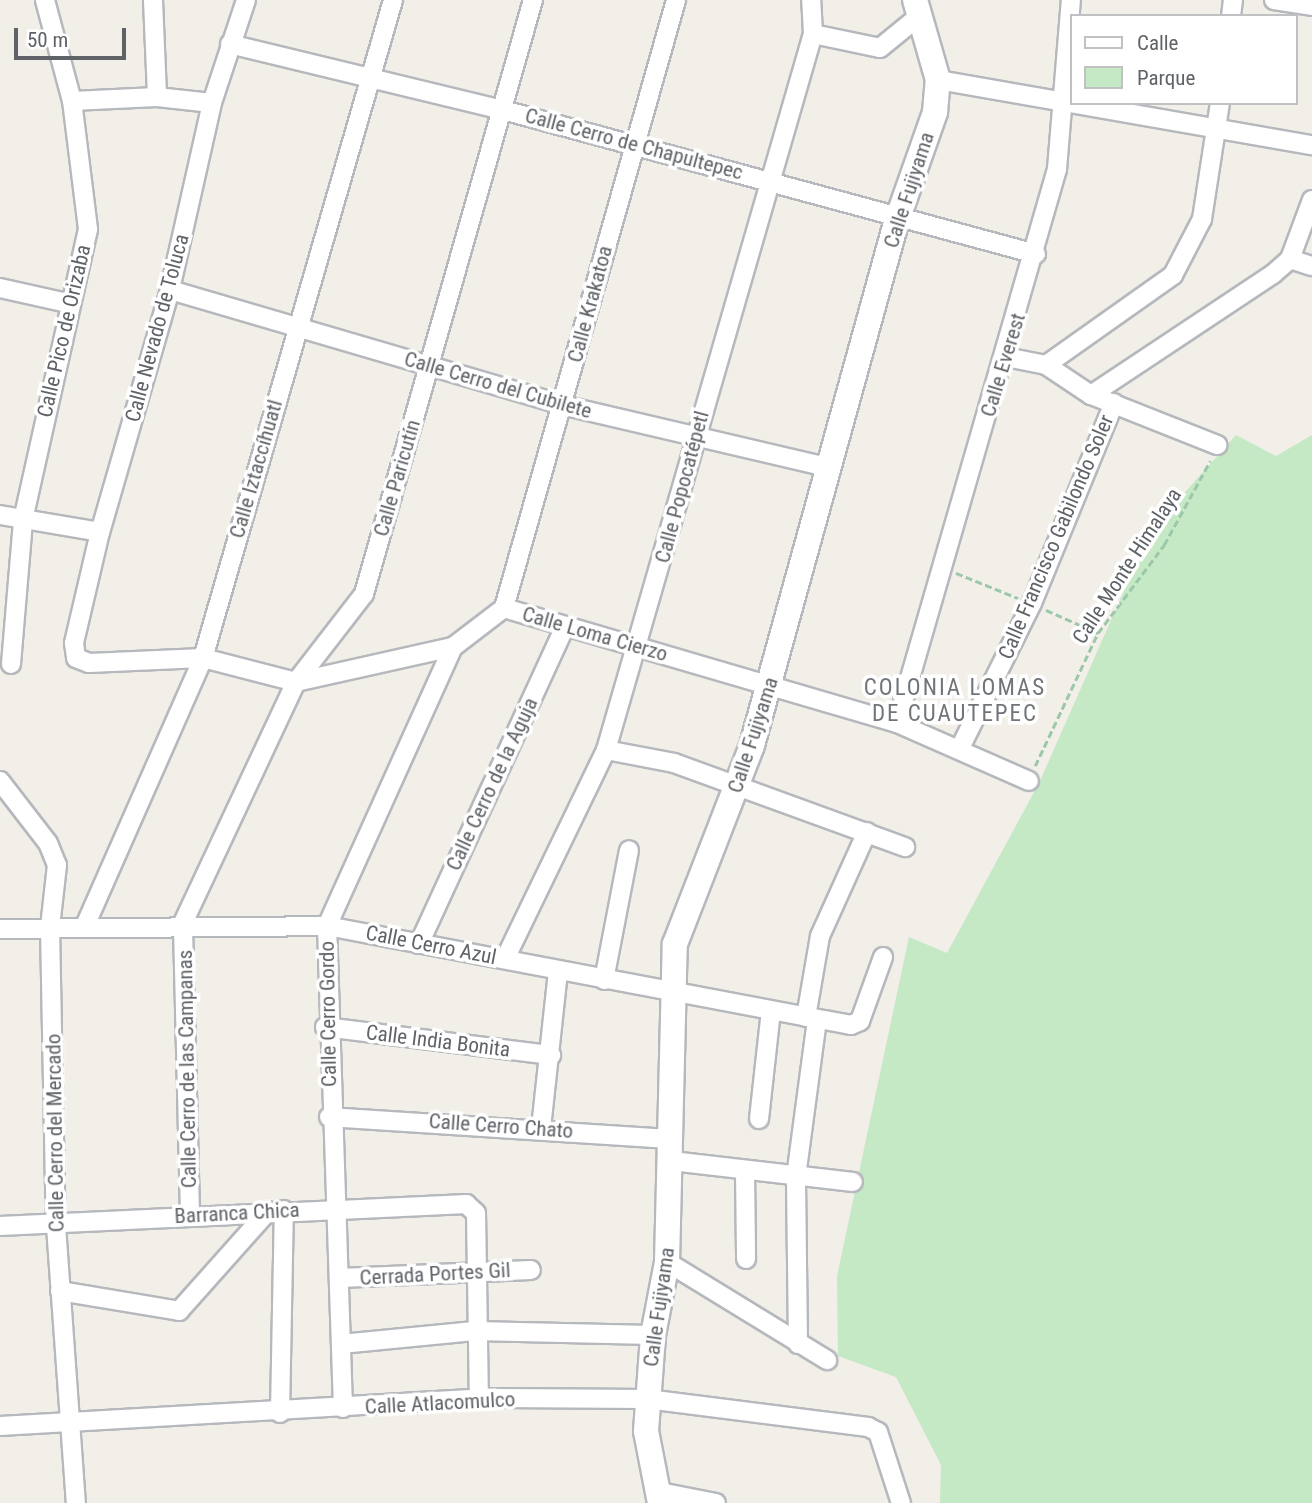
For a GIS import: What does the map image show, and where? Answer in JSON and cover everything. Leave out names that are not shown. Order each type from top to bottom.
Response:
[{"type":"street","name":"Calle Pico de Orizaba","points":[[11,664],[23,520],[67,303],[88,229],[72,101],[45,0]]},
{"type":"street","points":[[153,0],[157,97]]},
{"type":"street","name":"Calle Nevado de Toluca","points":[[76,658],[74,643],[100,532],[170,290],[212,103],[246,0]]},
{"type":"street","name":"Calle Iztaccíhuatl","points":[[85,926],[203,658],[296,329],[374,82],[393,0]]},
{"type":"street","name":"Calle Paricutín","points":[[183,923],[296,682],[364,594],[533,0]]},
{"type":"street","name":"Calle Krakatoa","points":[[504,608],[633,144],[676,0]]},
{"type":"street","name":"Calle Popocatépetl","points":[[505,959],[606,750],[639,645],[767,179],[813,34],[811,0]]},
{"type":"street","points":[[1274,0],[1312,6]]},
{"type":"street","points":[[813,34],[880,48],[916,9]]},
{"type":"street","points":[[916,9],[938,80],[1066,106],[1312,145]]},
{"type":"street","name":"Calle Everest","points":[[897,723],[1035,254],[1066,106],[1070,21]]},
{"type":"street","name":"Calle Cerro de Chapultepec","points":[[230,44],[374,82],[503,110],[899,213],[1035,254]]},
{"type":"street","name":"Calle Fujiyama","points":[[660,1497],[649,1454],[647,1399],[653,1335],[667,1262],[672,1150],[670,991],[689,898],[739,785],[770,688],[899,213],[935,112],[938,80]]},
{"type":"street","points":[[72,101],[157,97],[212,103]]},
{"type":"street","points":[[1046,365],[1173,275],[1202,219],[1220,105]]},
{"type":"street","points":[[1312,200],[1290,259],[1312,266]]},
{"type":"street","name":"Calle Francisco Gabilondo Soler","points":[[1091,395],[1290,259]]},
{"type":"street","points":[[0,288],[67,303]]},
{"type":"street","name":"Calle Cerro del Cubilete","points":[[170,290],[562,405],[830,468]]},
{"type":"street","points":[[1006,357],[1046,365],[1091,395],[1217,445]]},
{"type":"street","name":"Calle Francisco Gabilondo Soler","points":[[961,746],[1032,603],[1114,403]]},
{"type":"street","points":[[0,515],[100,532]]},
{"type":"street","name":"Calle Loma Cierzo","points":[[76,658],[89,663],[203,658],[296,682],[453,647],[504,608],[639,645],[770,688],[897,723],[961,746],[1029,781]]},
{"type":"street","name":"Calle Cerro de la Aguja","points":[[419,944],[565,625]]},
{"type":"street","name":"Calle Cerro Gordo","points":[[343,1408],[339,1210],[329,1116],[326,1027],[327,926],[453,647]]},
{"type":"street","points":[[606,750],[674,763],[905,847]]},
{"type":"street","name":"Calle Cerro del Mercado","points":[[0,781],[48,842],[57,865],[50,928],[57,1226],[76,1503]]},
{"type":"street","points":[[798,1344],[796,1177],[820,936],[867,832]]},
{"type":"street","points":[[604,981],[629,850]]},
{"type":"street","name":"Calle Cerro Azul","points":[[0,929],[183,923],[327,926],[505,959],[604,981],[856,1025],[883,957]]},
{"type":"street","name":"Calle Cerro de las Campanas","points":[[183,923],[190,1214]]},
{"type":"street","points":[[541,1128],[558,971]]},
{"type":"street","points":[[759,1119],[771,1011]]},
{"type":"street","name":"Calle India Bonita","points":[[326,1027],[551,1055]]},
{"type":"street","name":"Calle Cerro Chato","points":[[329,1116],[541,1128],[672,1150],[745,1171],[853,1182]]},
{"type":"street","points":[[745,1171],[746,1259]]},
{"type":"street","name":"Barranca Chica","points":[[0,1226],[57,1226],[190,1214],[276,1210],[473,1206],[474,1270]]},
{"type":"street","points":[[60,1291],[179,1311],[276,1210]]},
{"type":"street","points":[[276,1210],[279,1413]]},
{"type":"street","points":[[667,1262],[827,1360]]},
{"type":"street","points":[[474,1270],[474,1331],[479,1398]]},
{"type":"street","name":"Cerrada Portes Gil","points":[[340,1278],[474,1270],[531,1270]]},
{"type":"street","points":[[341,1344],[474,1331],[653,1335]]},
{"type":"street","name":"Calle Atlacomulco","points":[[0,1426],[71,1426],[479,1398],[647,1399],[878,1432],[901,1503]]},
{"type":"street","points":[[660,1497],[716,1503]]},
{"type":"path","name":"Calle Monte Himalaya","points":[[1029,781],[1098,633],[1164,545],[1217,445]]},
{"type":"path","points":[[943,567],[1098,633]]},
{"type":"green space","points":[[1236,435],[1276,456],[1312,435],[1312,1503],[940,1503],[941,1465],[896,1377],[838,1356],[837,1276],[909,937],[947,953],[1039,783],[1127,584],[1171,508]]},
{"type":"district","name":"COLONIA LOMAS DE CUAUTEPEC","points":[[955,701]]}]
